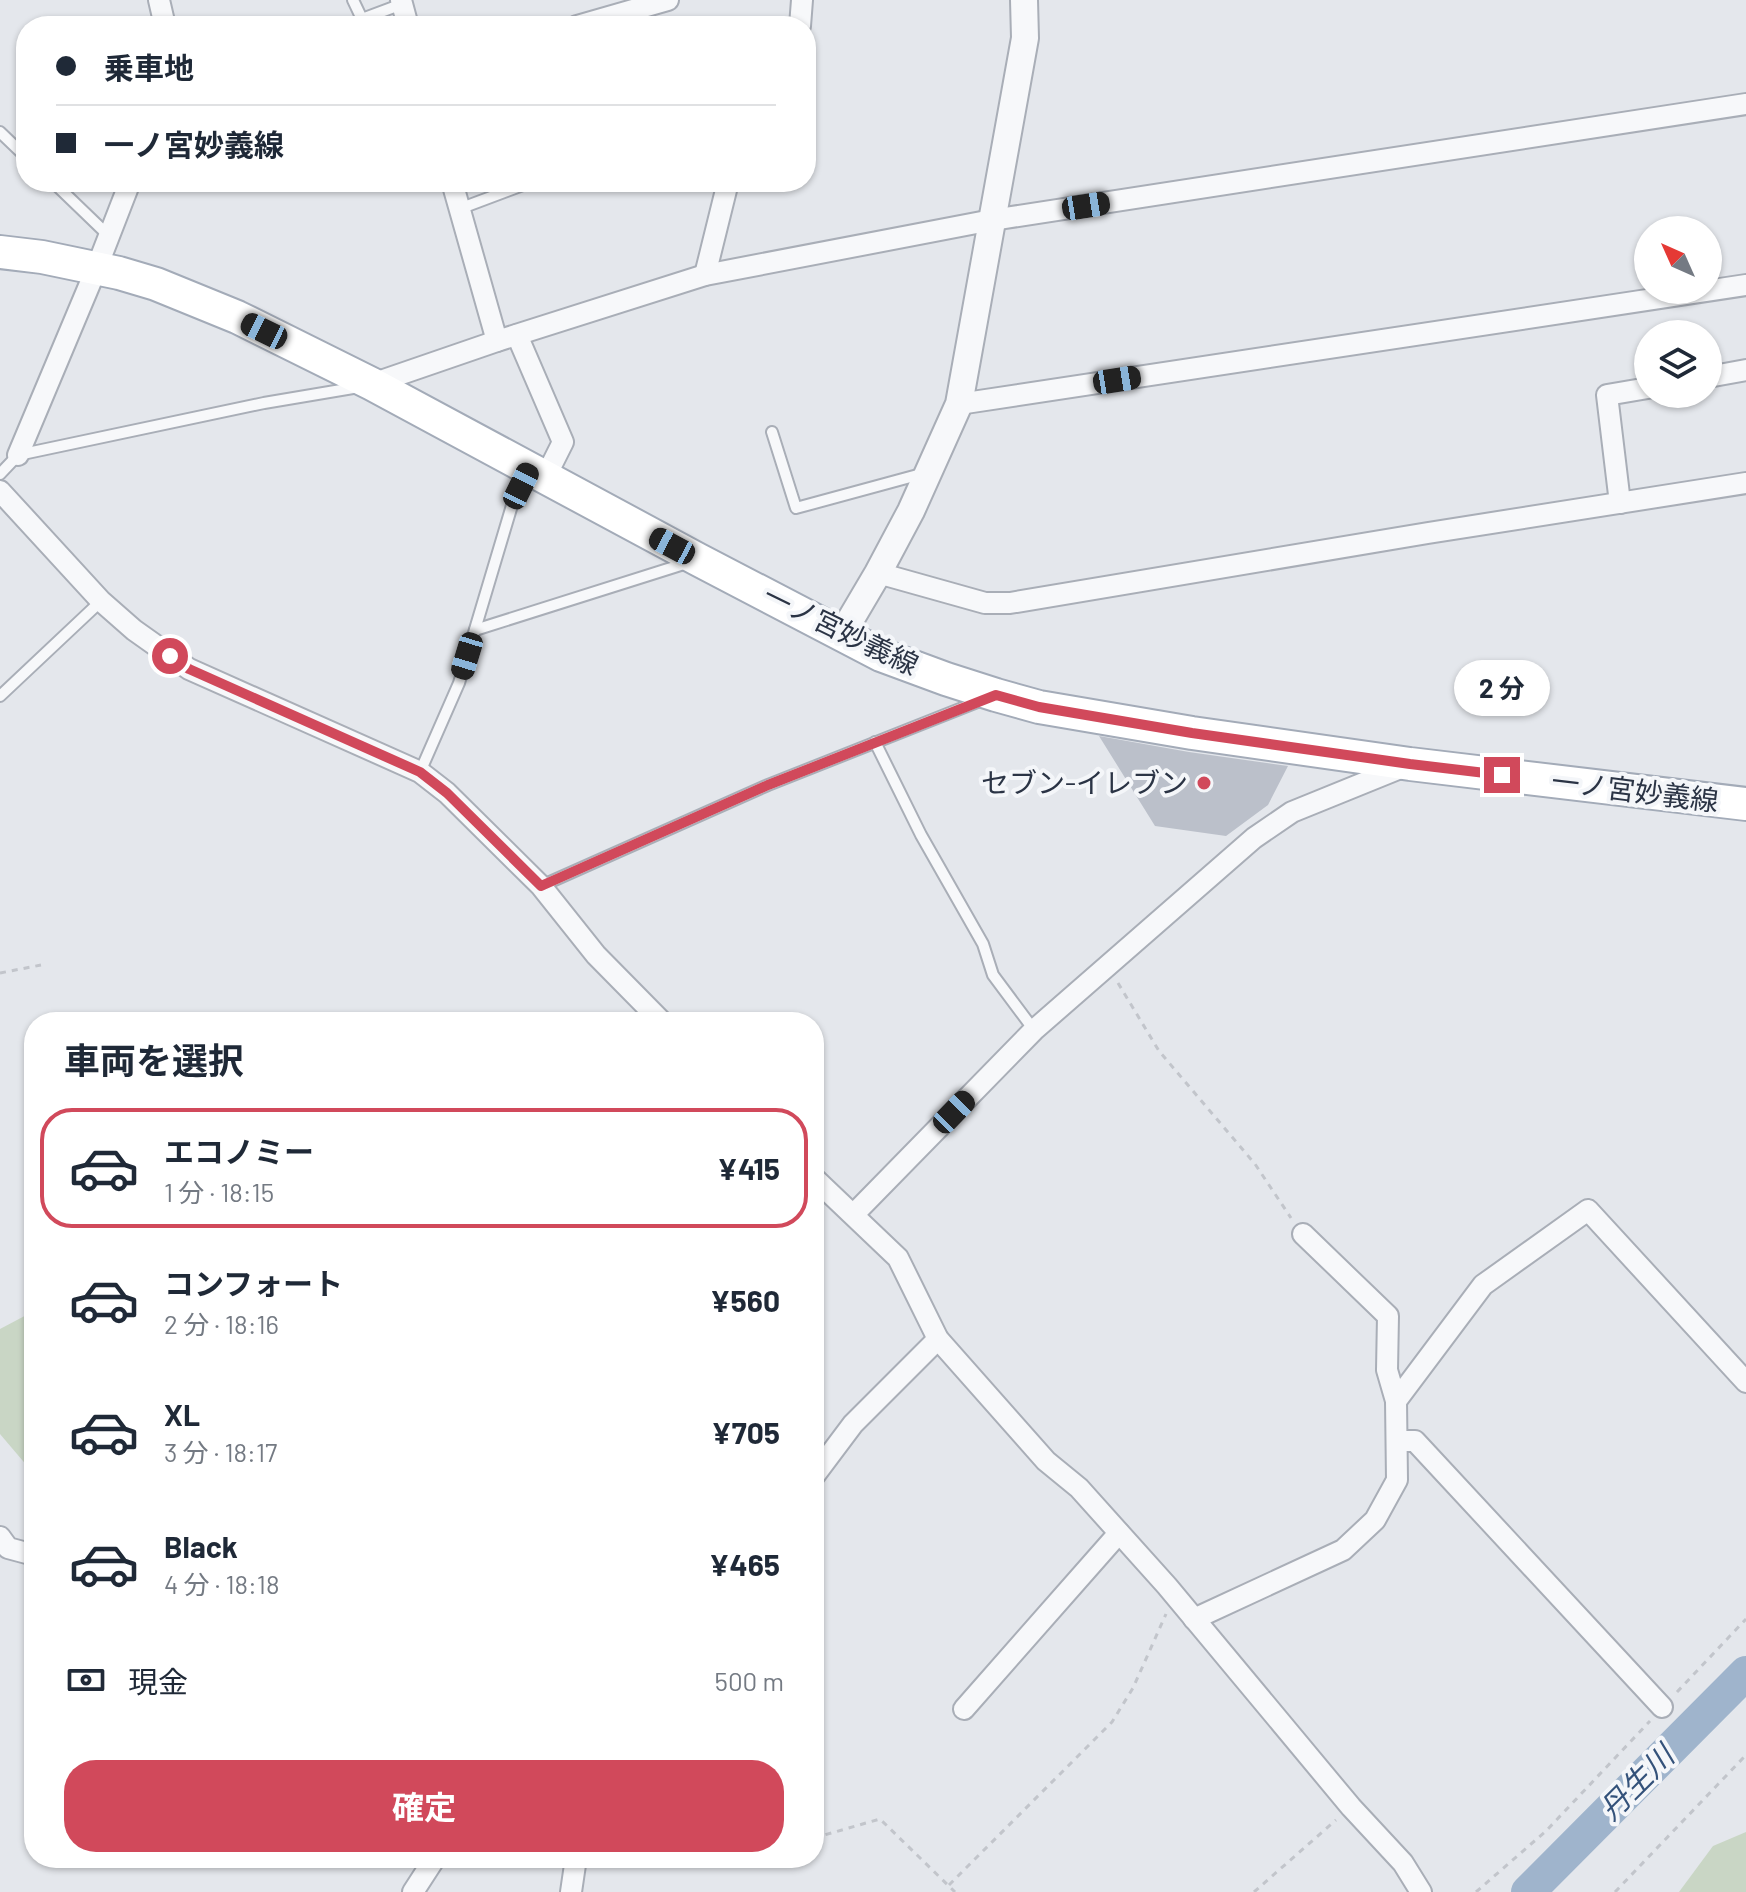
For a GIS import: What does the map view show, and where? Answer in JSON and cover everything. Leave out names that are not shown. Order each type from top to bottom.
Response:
[{"type":"main road","name":"一ノ宮妙義線","points":[[0,252],[97,267],[156,284],[237,317],[372,384],[881,655],[996,695],[1039,707],[1163,728],[1410,764],[1746,804]]},
{"type":"street","points":[[612,16],[668,0]]},
{"type":"street","points":[[842,634],[911,511],[959,404],[1025,38],[1024,0]]},
{"type":"street","points":[[372,384],[705,275],[992,220],[1746,104]]},
{"type":"street","points":[[18,455],[126,192]]},
{"type":"street","points":[[455,192],[497,341]]},
{"type":"street","points":[[705,275],[726,192]]},
{"type":"street","points":[[959,404],[1746,285]]},
{"type":"street","points":[[517,335],[563,442],[537,474]]},
{"type":"street","points":[[1722,374],[1746,370]]},
{"type":"street","points":[[1620,503],[1607,395],[1634,390]]},
{"type":"street","points":[[878,573],[985,603],[1010,603],[1746,483]]},
{"type":"street","points":[[0,491],[101,601],[134,630],[189,669],[420,772],[447,793],[541,886],[596,955],[652,1012]]},
{"type":"street","points":[[854,1214],[1034,1030],[1254,838],[1292,812],[1410,764]]},
{"type":"street","points":[[824,1187],[898,1258],[938,1339],[1046,1461],[1079,1488],[1175,1596],[1351,1807],[1403,1863],[1421,1892]]},
{"type":"street","points":[[1396,1401],[1483,1285],[1588,1210],[1746,1382]]},
{"type":"street","points":[[1194,1619],[1343,1550],[1375,1520],[1397,1480],[1396,1401],[1387,1370],[1388,1316],[1303,1234]]},
{"type":"street","points":[[824,1463],[853,1424],[938,1339]]},
{"type":"street","points":[[1397,1441],[1415,1441],[1662,1707]]},
{"type":"street","points":[[964,1709],[1119,1533]]},
{"type":"street","points":[[0,1537],[8,1548],[24,1552]]},
{"type":"street","points":[[413,1892],[429,1868]]},
{"type":"street","points":[[571,1892],[575,1868]]},
{"type":"lane","points":[[369,16],[401,2]]},
{"type":"lane","points":[[0,132],[16,147]]},
{"type":"lane","points":[[63,192],[109,236]]},
{"type":"lane","points":[[459,209],[504,192]]},
{"type":"lane","points":[[0,474],[18,455],[264,403],[372,384]]},
{"type":"lane","points":[[772,432],[796,508],[927,472]]},
{"type":"lane","points":[[420,772],[459,683],[513,502],[537,474]]},
{"type":"lane","points":[[475,630],[697,559]]},
{"type":"lane","points":[[0,696],[101,601]]},
{"type":"lane","points":[[541,886],[768,785],[996,695]]},
{"type":"lane","points":[[875,742],[921,835],[983,944],[993,975],[1034,1030]]},
{"type":"path","points":[[0,973],[41,965]]},
{"type":"path","points":[[1108,966],[1159,1051],[1255,1164],[1303,1234]]},
{"type":"path","points":[[949,1885],[1112,1722],[1133,1688],[1175,1596]]},
{"type":"path","points":[[1476,1892],[1546,1831],[1746,1619]]},
{"type":"path","points":[[1615,1892],[1746,1755]]},
{"type":"path","points":[[1254,1892],[1351,1807]]},
{"type":"path","points":[[824,1835],[880,1819],[955,1892]]},
{"type":"green space","points":[[24,1316],[24,1462],[0,1434],[0,1329]]},
{"type":"green space","points":[[1746,1832],[1746,1892],[1679,1892],[1713,1846]]},
{"type":"building","name":"セブン-イレブン","points":[[1099,736],[1288,766],[1268,805],[1226,836],[1155,826]]},
{"type":"waterway","name":"丹生川","points":[[1528,1892],[1746,1673]]},
{"type":"place","name":"セブン-イレブン","points":[[1204,783]]},
{"type":"route","points":[[170,656],[189,669],[420,772],[447,793],[541,886],[768,785],[996,695],[1039,707],[1192,733],[1502,775]]}]
